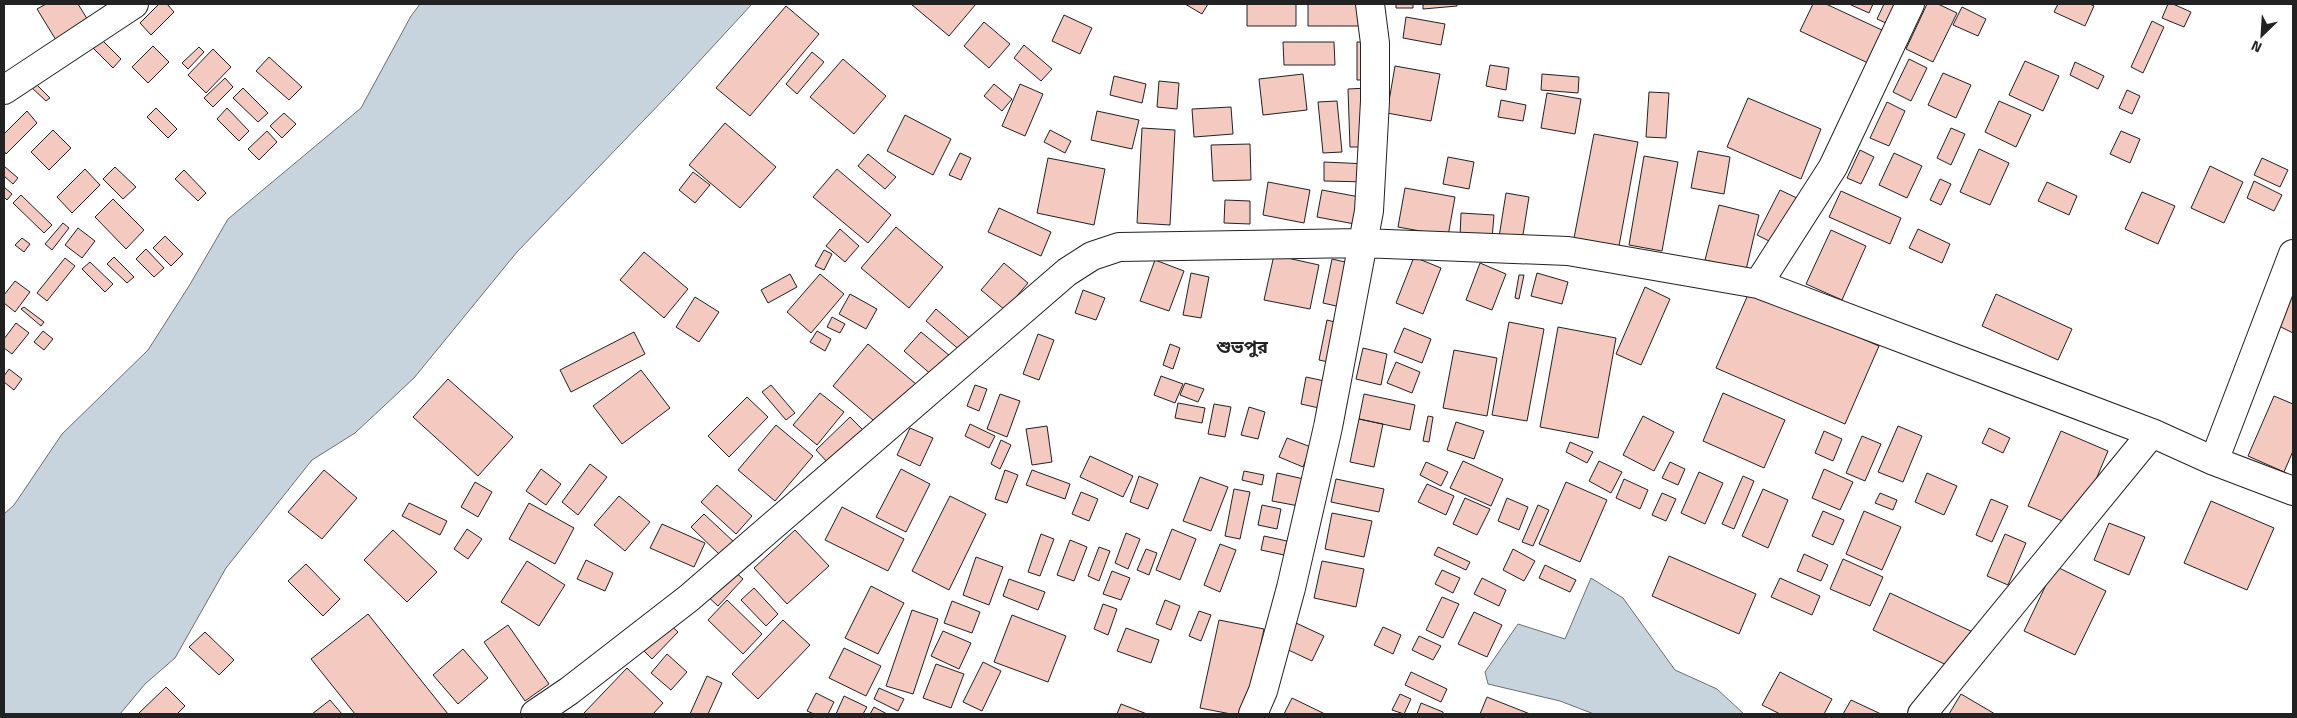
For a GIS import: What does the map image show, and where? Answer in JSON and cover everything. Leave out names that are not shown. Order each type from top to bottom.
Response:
[{"type":"street","points":[[4,90],[134,4]]},
{"type":"street","points":[[1254,714],[1263,691],[1291,588],[1324,446],[1361,243],[1369,211],[1376,102],[1375,44],[1370,4]]},
{"type":"street","points":[[1758,284],[1833,167],[1910,4]]},
{"type":"street","points":[[535,714],[570,691],[689,598],[1067,272],[1092,256],[1119,247],[1361,243],[1568,251],[1758,284],[2152,433],[2214,461],[2293,491]]},
{"type":"street","points":[[2214,461],[2293,254]]},
{"type":"street","points":[[1922,714],[2152,433]]},
{"type":"shaded area","points":[[420,4],[752,4],[670,93],[517,252],[414,378],[355,433],[312,460],[226,568],[175,658],[145,684],[120,714],[4,714],[4,514],[14,505],[62,434],[148,350],[189,286],[228,219],[361,108],[411,16]]},
{"type":"shaded area","points":[[1591,578],[1623,598],[1675,670],[1717,689],[1744,714],[1594,714],[1560,701],[1488,684],[1485,672],[1518,624],[1565,639]]},
{"type":"building","points":[[46,4],[78,4],[91,25],[59,45],[37,9]]},
{"type":"building","points":[[159,4],[167,4],[174,12],[151,35],[140,23]]},
{"type":"building","points":[[911,4],[976,4],[949,36]]},
{"type":"building","points":[[1185,4],[1208,4],[1202,14]]},
{"type":"building","points":[[1247,4],[1296,4],[1296,26],[1247,26]]},
{"type":"building","points":[[1308,4],[1367,4],[1367,26],[1308,26]]},
{"type":"building","points":[[1396,4],[1413,4],[1413,8],[1396,8]]},
{"type":"building","points":[[1423,4],[1457,4],[1457,6],[1423,9]]},
{"type":"building","points":[[1813,4],[1826,4],[1884,31],[1868,63],[1800,31]]},
{"type":"building","points":[[1849,4],[1873,4],[1869,13]]},
{"type":"building","points":[[1884,4],[1897,4],[1888,24],[1877,19]]},
{"type":"building","points":[[1927,4],[1938,4],[1957,13],[1933,62],[1906,49]]},
{"type":"building","points":[[2058,4],[2090,4],[2094,6],[2085,26],[2054,12]]},
{"type":"building","points":[[2168,4],[2173,4],[2191,12],[2184,27],[2162,18]]},
{"type":"building","points":[[786,6],[819,34],[750,116],[716,88]]},
{"type":"building","points":[[1962,7],[1986,19],[1978,36],[1953,25]]},
{"type":"building","points":[[1064,15],[1092,28],[1080,54],[1052,41]]},
{"type":"building","points":[[1406,17],[1445,24],[1441,45],[1403,38]]},
{"type":"building","points":[[2152,21],[2164,27],[2143,73],[2131,67]]},
{"type":"building","points":[[984,22],[1010,44],[989,68],[964,46]]},
{"type":"building","points":[[101,39],[121,59],[113,68],[92,47]]},
{"type":"building","points":[[1283,42],[1334,42],[1335,65],[1284,65]]},
{"type":"building","points":[[1357,42],[1372,42],[1372,80],[1357,80]]},
{"type":"building","points":[[1024,45],[1052,69],[1041,81],[1014,58]]},
{"type":"building","points":[[153,46],[169,62],[148,83],[132,67]]},
{"type":"building","points":[[199,47],[204,52],[188,69],[182,63]]},
{"type":"building","points":[[213,49],[231,67],[206,93],[188,75]]},
{"type":"building","points":[[812,52],[824,62],[797,94],[786,84]]},
{"type":"building","points":[[269,57],[302,87],[289,100],[256,71]]},
{"type":"building","points":[[843,59],[886,96],[854,134],[810,97]]},
{"type":"building","points":[[1909,59],[1927,68],[1911,101],[1893,92]]},
{"type":"building","points":[[2025,61],[2059,76],[2043,111],[2009,95]]},
{"type":"building","points":[[2075,62],[2104,76],[2098,89],[2070,75]]},
{"type":"building","points":[[1490,65],[1509,68],[1506,90],[1486,86]]},
{"type":"building","points":[[1395,66],[1440,74],[1431,121],[1387,113]]},
{"type":"building","points":[[1943,73],[1971,85],[1956,118],[1928,105]]},
{"type":"building","points":[[1303,74],[1307,110],[1263,115],[1259,79]]},
{"type":"building","points":[[1542,74],[1579,77],[1578,93],[1541,90]]},
{"type":"building","points":[[1114,76],[1146,84],[1142,103],[1110,95]]},
{"type":"building","points":[[225,78],[233,87],[213,107],[204,98]]},
{"type":"building","points":[[1159,81],[1179,83],[1177,109],[1157,107]]},
{"type":"building","points":[[35,83],[50,98],[46,101],[31,87]]},
{"type":"building","points":[[994,84],[1012,99],[1002,111],[984,96]]},
{"type":"building","points":[[1020,84],[1043,94],[1025,136],[1002,126]]},
{"type":"building","points":[[243,88],[268,113],[258,122],[233,98]]},
{"type":"building","points":[[1368,88],[1371,147],[1350,147],[1348,89]]},
{"type":"building","points":[[2127,90],[2140,96],[2132,114],[2119,108]]},
{"type":"building","points":[[1649,92],[1669,93],[1666,138],[1646,137]]},
{"type":"building","points":[[1547,93],[1581,99],[1575,134],[1541,128]]},
{"type":"building","points":[[1748,98],[1821,129],[1801,179],[1727,147]]},
{"type":"building","points":[[1501,100],[1526,105],[1523,121],[1498,117]]},
{"type":"building","points":[[1337,101],[1342,152],[1323,153],[1318,102]]},
{"type":"building","points":[[1999,101],[2031,115],[2016,147],[1985,132]]},
{"type":"building","points":[[1887,102],[1905,111],[1889,146],[1870,138]]},
{"type":"building","points":[[1231,107],[1233,134],[1194,137],[1192,109]]},
{"type":"building","points":[[156,108],[177,129],[168,138],[147,117]]},
{"type":"building","points":[[227,108],[249,131],[239,141],[217,119]]},
{"type":"building","points":[[27,111],[37,123],[6,154],[4,151],[4,134]]},
{"type":"building","points":[[1097,111],[1139,120],[1132,149],[1091,140]]},
{"type":"building","points":[[284,113],[296,124],[282,138],[270,126]]},
{"type":"building","points":[[905,115],[951,139],[933,175],[887,151]]},
{"type":"building","points":[[725,123],[776,167],[740,208],[689,165]]},
{"type":"building","points":[[1142,128],[1175,130],[1170,225],[1137,223]]},
{"type":"building","points":[[1951,128],[1965,134],[1951,165],[1937,158]]},
{"type":"building","points":[[53,130],[71,148],[49,170],[31,152]]},
{"type":"building","points":[[1050,130],[1071,141],[1065,153],[1044,142]]},
{"type":"building","points":[[267,131],[277,142],[259,160],[248,149]]},
{"type":"building","points":[[2121,131],[2140,139],[2130,163],[2110,154]]},
{"type":"building","points":[[1594,134],[1638,142],[1619,246],[1574,238]]},
{"type":"building","points":[[1250,144],[1251,180],[1213,181],[1211,145]]},
{"type":"building","points":[[1979,149],[2009,163],[1990,205],[1960,192]]},
{"type":"building","points":[[1860,150],[1874,157],[1861,184],[1847,178]]},
{"type":"building","points":[[1698,151],[1730,157],[1724,194],[1691,188]]},
{"type":"building","points":[[960,153],[971,158],[961,180],[949,175]]},
{"type":"building","points":[[1894,153],[1922,166],[1907,198],[1879,185]]},
{"type":"building","points":[[868,154],[896,177],[885,189],[858,166]]},
{"type":"building","points":[[1644,156],[1678,162],[1662,251],[1629,245]]},
{"type":"building","points":[[1448,157],[1474,162],[1469,189],[1443,184]]},
{"type":"building","points":[[1048,158],[1105,169],[1094,225],[1037,213]]},
{"type":"building","points":[[2262,158],[2288,170],[2280,187],[2254,175]]},
{"type":"building","points":[[1324,162],[1368,164],[1368,182],[1324,181]]},
{"type":"building","points":[[4,166],[18,178],[13,184],[4,176]]},
{"type":"building","points":[[2210,166],[2243,182],[2224,223],[2191,208]]},
{"type":"building","points":[[115,167],[136,187],[123,199],[103,179]]},
{"type":"building","points":[[85,169],[100,185],[72,213],[57,197]]},
{"type":"building","points":[[837,169],[891,215],[868,243],[813,197]]},
{"type":"building","points":[[184,170],[206,193],[198,201],[175,179]]},
{"type":"building","points":[[693,172],[710,185],[695,203],[679,190]]},
{"type":"building","points":[[1940,179],[1951,184],[1941,205],[1930,200]]},
{"type":"building","points":[[2254,181],[2282,195],[2274,211],[2247,198]]},
{"type":"building","points":[[1268,182],[1310,190],[1304,223],[1263,215]]},
{"type":"building","points":[[2047,182],[2077,196],[2069,215],[2038,201]]},
{"type":"building","points":[[4,187],[12,194],[7,200],[4,197]]},
{"type":"building","points":[[1405,188],[1455,197],[1448,236],[1398,227]]},
{"type":"building","points":[[1322,190],[1365,198],[1360,225],[1317,217]]},
{"type":"building","points":[[1780,190],[1799,199],[1775,244],[1757,235]]},
{"type":"building","points":[[1841,191],[1901,218],[1890,244],[1829,217]]},
{"type":"building","points":[[2142,192],[2175,206],[2158,244],[2125,229]]},
{"type":"building","points":[[1506,193],[1529,197],[1522,241],[1499,237]]},
{"type":"building","points":[[21,195],[52,225],[44,233],[13,203]]},
{"type":"building","points":[[113,199],[144,230],[126,249],[95,217]]},
{"type":"building","points":[[1225,200],[1250,201],[1250,224],[1224,223]]},
{"type":"building","points":[[1719,205],[1759,215],[1746,270],[1705,260]]},
{"type":"building","points":[[999,208],[1051,232],[1041,256],[988,232]]},
{"type":"building","points":[[1461,213],[1494,215],[1492,239],[1460,237]]},
{"type":"building","points":[[63,223],[69,228],[52,250],[45,244]]},
{"type":"building","points":[[896,227],[943,267],[909,308],[861,268]]},
{"type":"building","points":[[78,228],[95,241],[82,258],[65,245]]},
{"type":"building","points":[[840,229],[859,246],[845,262],[826,246]]},
{"type":"building","points":[[1918,229],[1950,244],[1942,263],[1909,248]]},
{"type":"building","points":[[1831,230],[1866,246],[1842,300],[1806,284]]},
{"type":"building","points":[[165,236],[183,254],[171,266],[153,248]]},
{"type":"building","points":[[22,238],[30,244],[24,252],[15,245]]},
{"type":"building","points":[[146,249],[164,268],[154,277],[136,259]]},
{"type":"building","points":[[824,250],[832,254],[824,270],[815,266]]},
{"type":"building","points":[[644,252],[688,289],[664,318],[620,280]]},
{"type":"building","points":[[1274,255],[1319,265],[1310,309],[1264,300]]},
{"type":"building","points":[[114,257],[134,277],[127,283],[107,264]]},
{"type":"building","points":[[1414,257],[1441,268],[1423,314],[1396,303]]},
{"type":"building","points":[[65,258],[75,266],[47,301],[37,293]]},
{"type":"building","points":[[1332,259],[1354,264],[1345,308],[1323,303]]},
{"type":"building","points":[[1155,260],[1184,271],[1169,311],[1140,301]]},
{"type":"building","points":[[90,262],[113,284],[105,292],[82,269]]},
{"type":"building","points":[[1004,263],[1028,283],[1005,310],[981,290]]},
{"type":"building","points":[[1480,263],[1506,274],[1492,310],[1466,300]]},
{"type":"building","points":[[2293,270],[2293,333],[2269,321]]},
{"type":"building","points":[[1191,273],[1209,277],[1201,318],[1183,315]]},
{"type":"building","points":[[1537,273],[1568,282],[1562,304],[1531,296]]},
{"type":"building","points":[[790,274],[797,287],[768,303],[761,290]]},
{"type":"building","points":[[820,274],[844,294],[811,333],[787,312]]},
{"type":"building","points":[[1519,275],[1524,275],[1519,299],[1515,298]]},
{"type":"building","points":[[15,281],[30,292],[15,312],[4,303],[4,295]]},
{"type":"building","points":[[1645,287],[1670,299],[1641,365],[1616,354]]},
{"type":"building","points":[[1083,290],[1105,298],[1096,320],[1075,313]]},
{"type":"building","points":[[1750,290],[1879,346],[1845,424],[1716,368]]},
{"type":"building","points":[[850,294],[877,309],[866,329],[839,314]]},
{"type":"building","points":[[1996,294],[2072,329],[2058,360],[1982,326]]},
{"type":"building","points":[[695,297],[719,312],[699,342],[676,327]]},
{"type":"building","points":[[24,307],[44,322],[41,326],[21,309]]},
{"type":"building","points":[[936,309],[973,341],[963,353],[926,321]]},
{"type":"building","points":[[832,317],[845,324],[840,333],[827,327]]},
{"type":"building","points":[[1327,320],[1346,325],[1338,364],[1319,360]]},
{"type":"building","points":[[1509,322],[1544,329],[1527,421],[1492,415]]},
{"type":"building","points":[[16,323],[29,333],[12,354],[4,348],[4,339]]},
{"type":"building","points":[[1558,327],[1616,338],[1598,438],[1540,427]]},
{"type":"building","points":[[1404,328],[1431,339],[1422,363],[1394,352]]},
{"type":"building","points":[[43,331],[53,339],[44,350],[34,342]]},
{"type":"building","points":[[817,331],[831,339],[825,351],[810,342]]},
{"type":"building","points":[[634,332],[645,354],[571,392],[560,370]]},
{"type":"building","points":[[921,332],[950,356],[933,376],[904,351]]},
{"type":"building","points":[[1038,334],[1054,340],[1039,380],[1023,374]]},
{"type":"building","points":[[868,344],[916,384],[880,426],[833,386]]},
{"type":"building","points":[[1170,344],[1180,348],[1173,369],[1163,365]]},
{"type":"building","points":[[1363,348],[1387,354],[1381,385],[1356,379]]},
{"type":"building","points":[[1454,350],[1497,358],[1487,416],[1443,408]]},
{"type":"building","points":[[1396,362],[1420,372],[1412,393],[1387,383]]},
{"type":"building","points":[[9,369],[22,379],[14,390],[4,382],[4,376]]},
{"type":"building","points":[[641,370],[670,408],[622,444],[593,406]]},
{"type":"building","points":[[1161,376],[1183,384],[1175,403],[1154,395]]},
{"type":"building","points":[[1306,377],[1334,383],[1328,410],[1301,404]]},
{"type":"building","points":[[448,379],[513,437],[478,476],[413,417]]},
{"type":"building","points":[[1185,383],[1204,389],[1198,402],[1180,395]]},
{"type":"building","points":[[771,385],[795,413],[786,420],[762,392]]},
{"type":"building","points":[[975,385],[987,389],[979,411],[967,406]]},
{"type":"building","points":[[820,393],[844,412],[817,445],[793,425]]},
{"type":"building","points":[[1723,393],[1785,420],[1764,468],[1703,441]]},
{"type":"building","points":[[1000,394],[1020,401],[1007,437],[987,429]]},
{"type":"building","points":[[1364,394],[1415,405],[1410,430],[1359,419]]},
{"type":"building","points":[[2274,396],[2293,404],[2293,451],[2284,472],[2248,456]]},
{"type":"building","points":[[747,397],[768,417],[729,457],[708,436]]},
{"type":"building","points":[[1178,403],[1205,408],[1202,423],[1175,418]]},
{"type":"building","points":[[1214,404],[1231,407],[1225,437],[1208,434]]},
{"type":"building","points":[[1249,407],[1265,412],[1258,439],[1241,435]]},
{"type":"building","points":[[1428,416],[1433,417],[1429,442],[1423,441]]},
{"type":"building","points":[[1643,416],[1674,432],[1654,471],[1623,455]]},
{"type":"building","points":[[850,417],[866,433],[831,466],[816,450]]},
{"type":"building","points":[[1359,419],[1383,424],[1374,467],[1350,462]]},
{"type":"building","points":[[1456,422],[1484,431],[1474,459],[1447,450]]},
{"type":"building","points":[[970,424],[995,436],[989,448],[965,436]]},
{"type":"building","points":[[776,425],[813,456],[775,501],[738,470]]},
{"type":"building","points":[[1047,426],[1052,462],[1032,465],[1026,429]]},
{"type":"building","points":[[1898,426],[1922,436],[1903,482],[1878,472]]},
{"type":"building","points":[[910,428],[933,438],[920,466],[897,455]]},
{"type":"building","points":[[1989,428],[2010,438],[2003,453],[1982,443]]},
{"type":"building","points":[[1824,431],[1842,439],[1833,461],[1815,453]]},
{"type":"building","points":[[2061,431],[2108,451],[2076,527],[2028,506]]},
{"type":"building","points":[[1862,436],[1881,444],[1865,481],[1846,473]]},
{"type":"building","points":[[1287,438],[1311,447],[1303,467],[1279,457]]},
{"type":"building","points":[[1001,440],[1011,445],[1000,469],[991,464]]},
{"type":"building","points":[[1570,442],[1593,452],[1587,463],[1566,452]]},
{"type":"building","points":[[1090,456],[1133,476],[1123,497],[1080,477]]},
{"type":"building","points":[[1463,461],[1503,479],[1491,506],[1450,488]]},
{"type":"building","points":[[1599,461],[1622,472],[1611,493],[1589,481]]},
{"type":"building","points":[[1426,462],[1448,472],[1441,486],[1420,475]]},
{"type":"building","points":[[1670,462],[1685,469],[1678,485],[1662,478]]},
{"type":"building","points":[[590,464],[607,477],[578,515],[562,502]]},
{"type":"building","points":[[541,469],[561,484],[546,505],[526,491]]},
{"type":"building","points":[[901,469],[930,484],[906,532],[876,517]]},
{"type":"building","points":[[1824,469],[1853,482],[1840,510],[1812,498]]},
{"type":"building","points":[[324,470],[357,498],[322,539],[288,512]]},
{"type":"building","points":[[1005,470],[1018,475],[1007,503],[995,499]]},
{"type":"building","points":[[1032,470],[1070,484],[1065,499],[1026,485]]},
{"type":"building","points":[[1244,471],[1264,475],[1262,485],[1242,480]]},
{"type":"building","points":[[1699,472],[1723,483],[1705,524],[1681,513]]},
{"type":"building","points":[[1277,473],[1304,479],[1299,506],[1272,501]]},
{"type":"building","points":[[1927,473],[1957,486],[1944,515],[1915,502]]},
{"type":"building","points":[[1139,476],[1158,484],[1148,509],[1130,502]]},
{"type":"building","points":[[1743,476],[1754,481],[1734,529],[1722,524]]},
{"type":"building","points":[[1200,477],[1228,487],[1211,531],[1183,521]]},
{"type":"building","points":[[1336,479],[1384,489],[1379,512],[1331,502]]},
{"type":"building","points":[[1624,479],[1648,490],[1640,509],[1616,498]]},
{"type":"building","points":[[475,482],[492,492],[478,517],[461,507]]},
{"type":"building","points":[[1566,482],[1607,500],[1580,562],[1539,544]]},
{"type":"building","points":[[1427,484],[1454,496],[1446,515],[1418,502]]},
{"type":"building","points":[[717,485],[752,516],[736,534],[701,502]]},
{"type":"building","points":[[1234,489],[1250,492],[1240,539],[1225,536]]},
{"type":"building","points":[[1763,489],[1788,500],[1768,548],[1742,536]]},
{"type":"building","points":[[1081,492],[1098,499],[1089,521],[1072,514]]},
{"type":"building","points":[[1662,493],[1676,499],[1666,521],[1652,515]]},
{"type":"building","points":[[1880,493],[1897,500],[1893,510],[1875,503]]},
{"type":"building","points":[[619,496],[650,522],[625,551],[594,525]]},
{"type":"building","points":[[950,496],[986,514],[949,590],[912,571]]},
{"type":"building","points":[[1465,498],[1490,509],[1477,535],[1453,524]]},
{"type":"building","points":[[1507,498],[1528,507],[1519,530],[1498,521]]},
{"type":"building","points":[[1991,499],[2008,506],[1992,542],[1976,535]]},
{"type":"building","points":[[2211,501],[2274,528],[2247,590],[2184,563]]},
{"type":"building","points":[[409,503],[447,521],[440,535],[402,516]]},
{"type":"building","points":[[529,503],[574,528],[555,564],[509,539]]},
{"type":"building","points":[[1262,505],[1281,509],[1277,529],[1258,525]]},
{"type":"building","points":[[1538,505],[1549,510],[1533,546],[1522,542]]},
{"type":"building","points":[[842,507],[904,539],[888,571],[825,540]]},
{"type":"building","points":[[1823,511],[1844,520],[1833,545],[1812,536]]},
{"type":"building","points":[[1864,511],[1901,527],[1882,570],[1846,554]]},
{"type":"building","points":[[1332,513],[1372,521],[1364,557],[1325,549]]},
{"type":"building","points":[[704,514],[735,543],[722,557],[691,527]]},
{"type":"building","points":[[2109,523],[2145,537],[2129,575],[2094,560]]},
{"type":"building","points":[[662,524],[705,543],[694,567],[650,548]]},
{"type":"building","points":[[467,529],[482,539],[468,559],[454,549]]},
{"type":"building","points":[[1172,529],[1196,539],[1180,580],[1156,570]]},
{"type":"building","points":[[393,530],[437,572],[407,602],[364,560]]},
{"type":"building","points":[[795,530],[829,566],[787,604],[754,568]]},
{"type":"building","points":[[1126,533],[1140,539],[1128,569],[1115,563]]},
{"type":"building","points":[[1041,534],[1054,539],[1040,576],[1028,572]]},
{"type":"building","points":[[2005,534],[2026,543],[2008,585],[1987,576]]},
{"type":"building","points":[[1264,536],[1287,541],[1284,555],[1261,550]]},
{"type":"building","points":[[1070,540],[1087,547],[1074,581],[1057,575]]},
{"type":"building","points":[[1220,544],[1236,550],[1220,592],[1204,585]]},
{"type":"building","points":[[1099,547],[1110,551],[1099,581],[1088,576]]},
{"type":"building","points":[[1438,547],[1470,562],[1466,570],[1434,555]]},
{"type":"building","points":[[1146,549],[1157,553],[1149,575],[1137,570]]},
{"type":"building","points":[[1513,549],[1535,561],[1524,581],[1503,570]]},
{"type":"building","points":[[1804,554],[1828,565],[1821,581],[1797,571]]},
{"type":"building","points":[[1669,556],[1756,594],[1739,634],[1652,596]]},
{"type":"building","points":[[976,557],[1003,567],[989,605],[963,595]]},
{"type":"building","points":[[1843,559],[1883,577],[1870,606],[1830,589]]},
{"type":"building","points":[[586,560],[613,573],[605,591],[577,579]]},
{"type":"building","points":[[527,561],[565,585],[539,626],[501,602]]},
{"type":"building","points":[[1322,561],[1364,569],[1356,607],[1314,598]]},
{"type":"building","points":[[306,564],[340,599],[323,616],[288,581]]},
{"type":"building","points":[[1545,565],[1576,580],[1570,592],[1539,578]]},
{"type":"building","points":[[2055,566],[2106,591],[2075,655],[2024,631]]},
{"type":"building","points":[[730,567],[743,579],[718,606],[705,594]]},
{"type":"building","points":[[1442,570],[1460,578],[1453,593],[1435,584]]},
{"type":"building","points":[[1112,571],[1130,578],[1121,600],[1103,594]]},
{"type":"building","points":[[1482,578],[1506,590],[1499,606],[1474,594]]},
{"type":"building","points":[[1780,578],[1820,596],[1812,615],[1771,597]]},
{"type":"building","points":[[1009,579],[1045,592],[1038,610],[1003,596]]},
{"type":"building","points":[[871,586],[904,603],[878,654],[845,638]]},
{"type":"building","points":[[754,588],[778,614],[766,626],[741,600]]},
{"type":"building","points":[[1890,593],[1975,633],[1957,670],[1873,630]]},
{"type":"building","points":[[1442,597],[1459,604],[1443,638],[1426,630]]},
{"type":"building","points":[[727,600],[762,634],[743,654],[708,620]]},
{"type":"building","points":[[1165,600],[1180,606],[1171,630],[1156,624]]},
{"type":"building","points":[[952,601],[980,612],[972,633],[944,623]]},
{"type":"building","points":[[1103,604],[1117,609],[1108,635],[1094,629]]},
{"type":"building","points":[[912,610],[938,619],[913,694],[886,686]]},
{"type":"building","points":[[1199,611],[1211,615],[1201,641],[1189,636]]},
{"type":"building","points":[[1474,612],[1502,625],[1487,657],[1458,644]]},
{"type":"building","points":[[368,614],[448,714],[355,714],[311,659]]},
{"type":"building","points":[[1012,615],[1066,636],[1048,682],[994,662]]},
{"type":"building","points":[[783,620],[810,645],[758,699],[732,674]]},
{"type":"building","points":[[1219,620],[1264,629],[1246,714],[1231,714],[1200,708]]},
{"type":"building","points":[[666,621],[678,632],[652,659],[640,647]]},
{"type":"building","points":[[1296,623],[1324,636],[1312,661],[1284,648]]},
{"type":"building","points":[[508,625],[549,684],[525,701],[484,642]]},
{"type":"building","points":[[1383,627],[1401,635],[1393,654],[1374,645]]},
{"type":"building","points":[[1126,628],[1159,640],[1151,663],[1117,651]]},
{"type":"building","points":[[943,631],[971,643],[959,669],[931,656]]},
{"type":"building","points":[[205,632],[234,660],[219,675],[189,647]]},
{"type":"building","points":[[1419,636],[1441,646],[1433,660],[1412,650]]},
{"type":"building","points":[[844,648],[881,666],[866,696],[829,678]]},
{"type":"building","points":[[463,649],[488,678],[458,704],[433,675]]},
{"type":"building","points":[[667,654],[687,672],[671,690],[651,673]]},
{"type":"building","points":[[983,662],[1001,671],[982,711],[963,702]]},
{"type":"building","points":[[936,664],[964,674],[951,708],[923,698]]},
{"type":"building","points":[[627,668],[663,703],[653,714],[583,714]]},
{"type":"building","points":[[1411,672],[1447,689],[1441,702],[1405,685]]},
{"type":"building","points":[[1780,672],[1832,699],[1824,714],[1780,714],[1762,705]]},
{"type":"building","points":[[707,676],[722,683],[708,714],[690,714]]},
{"type":"building","points":[[166,687],[185,706],[177,714],[138,714]]},
{"type":"building","points":[[879,688],[904,699],[898,711],[874,699]]},
{"type":"building","points":[[816,693],[834,702],[828,714],[814,714],[807,711]]},
{"type":"building","points":[[1400,694],[1411,699],[1404,714],[1392,710]]},
{"type":"building","points":[[1961,694],[1995,714],[1949,714]]},
{"type":"building","points":[[844,696],[867,707],[863,714],[836,714]]},
{"type":"building","points":[[1487,697],[1530,714],[1480,714]]},
{"type":"building","points":[[1292,698],[1325,714],[1284,714]]},
{"type":"building","points":[[330,700],[342,714],[312,714]]},
{"type":"building","points":[[1851,700],[1881,714],[1843,714]]},
{"type":"building","points":[[1421,703],[1443,712],[1443,714],[1417,714]]},
{"type":"building","points":[[1121,704],[1147,714],[1117,714]]},
{"type":"building","points":[[874,707],[887,714],[870,714]]},
{"type":"district","name":"শুভপুর","points":[[1242,347]]}]
